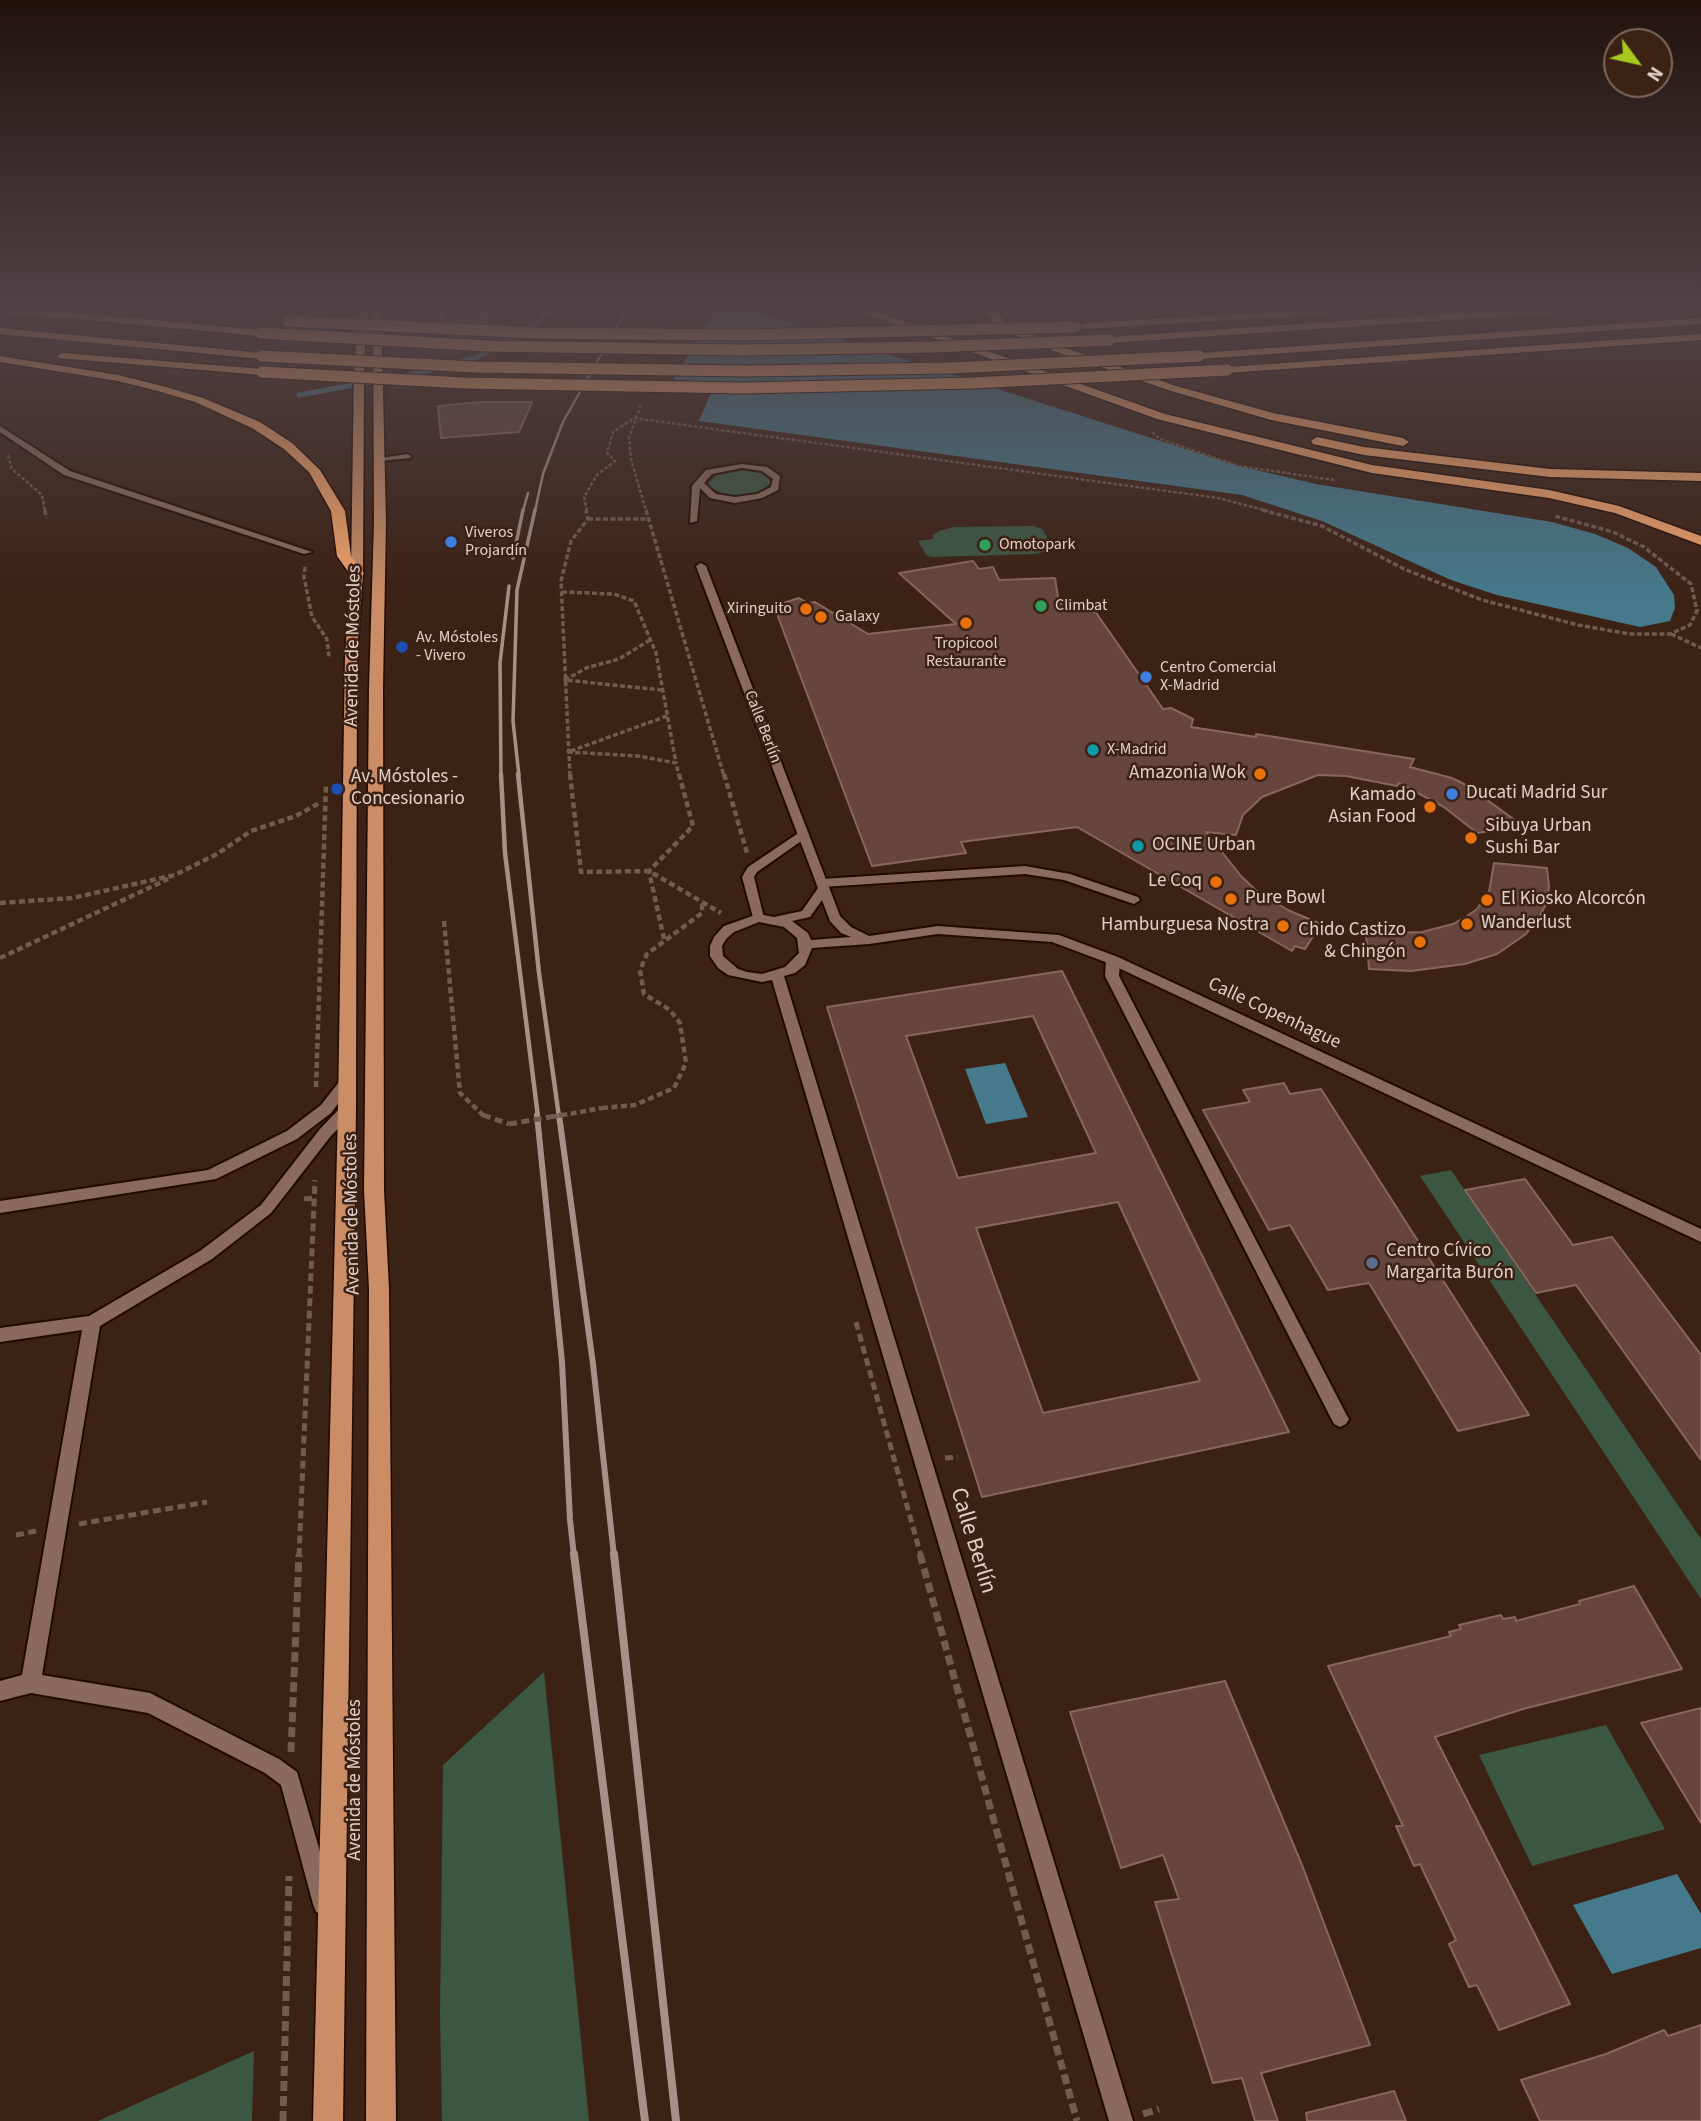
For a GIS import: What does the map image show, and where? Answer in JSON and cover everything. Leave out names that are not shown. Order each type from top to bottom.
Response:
[{"type":"highway","points":[[209,404],[256,425],[288,446],[314,470],[338,511],[344,556],[356,574]]},
{"type":"highway","points":[[1124,404],[1161,417],[1372,469],[1549,494],[1619,510],[1701,541]]},
{"type":"highway","points":[[1229,404],[1271,416],[1418,444]]},
{"type":"highway","points":[[1701,467],[1505,461],[1373,446],[1251,426],[1364,451],[1453,463],[1550,473],[1701,477]]},
{"type":"highway","points":[[1443,447],[1603,466]]},
{"type":"highway","points":[[1310,453],[1537,483],[1701,490]]},
{"type":"main road","name":"Avenida de Móstoles","points":[[328,2121],[348,1081],[351,655],[356,574],[359,404]]},
{"type":"main road","name":"Avenida de Móstoles","points":[[378,404],[374,1190],[379,1303],[381,2121]]},
{"type":"street","points":[[0,428],[67,473],[307,552]]},
{"type":"street","points":[[379,459],[407,456]]},
{"type":"street","points":[[692,520],[695,488],[703,477],[717,469],[742,466],[764,469],[777,478],[775,488],[759,496],[735,499],[713,496],[700,483]]},
{"type":"street","name":"Calle Berlín","points":[[701,566],[834,918],[846,930],[869,940]]},
{"type":"street","points":[[758,918],[748,877],[752,870],[803,834]]},
{"type":"street","points":[[778,920],[797,929],[806,944],[800,962],[777,975],[762,978],[733,972],[723,965],[717,956],[716,946],[720,937],[729,929],[740,922],[758,918],[778,920],[806,914],[823,886],[1025,870],[1066,877],[1134,900]]},
{"type":"street","name":"Calle Copenhague","points":[[806,944],[869,940],[938,930],[1054,937],[1113,960],[1701,1237]]},
{"type":"street","points":[[1113,960],[1112,976],[1340,1419]]},
{"type":"street","name":"Calle Berlín","points":[[777,975],[1121,2121]]},
{"type":"street","name":"Avenida de Móstoles","points":[[0,1208],[211,1175],[292,1135],[326,1109],[348,1081]]},
{"type":"street","points":[[0,1335],[92,1322],[206,1255],[266,1209],[347,1110]]},
{"type":"street","points":[[31,1683],[92,1322]]},
{"type":"street","points":[[0,1691],[31,1683],[150,1703],[272,1766],[290,1779],[332,1934]]},
{"type":"path","points":[[589,519],[584,497],[597,475],[615,461],[607,453],[613,432],[634,418],[1218,498],[1322,526],[1404,569],[1482,600],[1578,625],[1630,634],[1670,634],[1690,625],[1696,611],[1691,584],[1644,547],[1623,537],[1546,514]]},
{"type":"path","points":[[629,437],[631,459],[748,856]]},
{"type":"path","points":[[20,440],[7,449],[12,469],[42,495],[46,518]]},
{"type":"path","points":[[589,519],[649,519]]},
{"type":"path","points":[[589,519],[571,541],[561,581],[568,752],[581,873],[649,871],[721,913],[714,918]]},
{"type":"path","points":[[307,552],[304,577],[312,617],[327,639],[329,667]]},
{"type":"path","points":[[562,592],[614,594],[635,601],[656,653],[676,763],[693,826],[649,871]]},
{"type":"path","points":[[1670,634],[1701,648]]},
{"type":"path","points":[[565,680],[586,668],[619,659],[650,639]]},
{"type":"path","points":[[565,680],[661,690]]},
{"type":"path","points":[[568,752],[667,716]]},
{"type":"path","points":[[568,752],[638,756],[676,763]]},
{"type":"path","points":[[315,1117],[326,781]]},
{"type":"path","points":[[0,958],[217,854],[251,831],[296,816],[321,802]]},
{"type":"path","points":[[649,871],[664,939]]},
{"type":"path","points":[[0,903],[72,898],[175,875]]},
{"type":"path","points":[[444,922],[460,1093],[485,1117],[509,1124],[635,1105],[674,1088],[686,1063],[680,1023],[670,1010],[644,994],[640,970],[647,954],[702,913],[702,902]]},
{"type":"path","points":[[290,1779],[315,1146]]},
{"type":"path","points":[[855,1319],[1077,2121]]},
{"type":"path","points":[[16,1535],[207,1502]]},
{"type":"path","points":[[284,2121],[289,1871]]},
{"type":"green space","points":[[742,470],[760,473],[769,479],[770,483],[762,491],[743,496],[723,494],[710,487],[709,483],[717,475]]},
{"type":"green space","name":"Omotopark","points":[[1034,526],[1042,529],[1053,548],[1051,550],[1034,554],[933,557],[927,556],[918,541],[933,539],[933,535],[939,531],[954,527]]},
{"type":"green space","points":[[1451,1170],[1701,1539],[1701,1599],[1420,1176]]},
{"type":"green space","points":[[544,1672],[589,2121],[442,2121],[440,2014],[443,1765]]},
{"type":"green space","points":[[1606,1725],[1665,1829],[1532,1866],[1479,1755]]},
{"type":"green space","points":[[254,2051],[252,2121],[98,2121]]},
{"type":"water","points":[[706,404],[1044,404],[1239,466],[1316,484],[1552,522],[1595,534],[1628,548],[1656,567],[1674,595],[1675,608],[1670,621],[1640,627],[1497,595],[1451,580],[1322,521],[1242,495],[699,421]]},
{"type":"water","points":[[1005,1063],[1028,1117],[986,1124],[965,1069]]},
{"type":"water","points":[[1677,1874],[1701,1914],[1701,1948],[1612,1974],[1573,1905]]},
{"type":"building","points":[[531,404],[519,432],[441,438],[438,406]]},
{"type":"building","name":"X-Madrid","points":[[973,561],[979,569],[993,567],[999,580],[1055,578],[1059,603],[1090,604],[1163,709],[1171,708],[1193,719],[1191,727],[1256,737],[1256,734],[1414,759],[1410,767],[1452,778],[1468,786],[1523,826],[1477,833],[1444,807],[1399,783],[1397,786],[1346,776],[1318,775],[1262,797],[1243,815],[1236,835],[1206,832],[1241,876],[1260,894],[1321,924],[1305,949],[1295,946],[1292,951],[1077,827],[961,842],[966,853],[872,866],[774,606],[799,598],[808,603],[815,602],[868,634],[956,624],[899,573]]},
{"type":"building","points":[[1494,863],[1547,868],[1547,902],[1526,934],[1497,954],[1465,964],[1411,971],[1369,969],[1366,934],[1422,932],[1453,924],[1477,909],[1489,892]]},
{"type":"building","points":[[1062,971],[1289,1432],[982,1497],[827,1007]],"holes":[[[1033,1016],[1096,1153],[958,1178],[906,1036]],[[1118,1202],[1200,1381],[1043,1413],[976,1228]]]},
{"type":"building","name":"Centro Cívico Margarita Burón","points":[[1284,1083],[1290,1094],[1321,1089],[1529,1415],[1458,1431],[1369,1283],[1328,1290],[1290,1225],[1269,1230],[1203,1110],[1250,1102],[1243,1090]]},
{"type":"building","points":[[1525,1179],[1573,1245],[1612,1237],[1701,1355],[1701,1460],[1576,1285],[1536,1293],[1465,1190]]},
{"type":"building","points":[[1634,1586],[1682,1669],[1523,1709],[1435,1737],[1570,2004],[1499,2030],[1477,1985],[1469,1987],[1449,1944],[1456,1940],[1420,1864],[1414,1866],[1396,1826],[1403,1826],[1328,1666],[1451,1636],[1449,1632],[1461,1629],[1459,1625],[1501,1615],[1503,1619],[1515,1617],[1516,1621]]},
{"type":"building","points":[[1225,1681],[1302,1865],[1370,2045],[1261,2073],[1278,2121],[1255,2121],[1242,2078],[1213,2083],[1155,1902],[1179,1899],[1163,1855],[1121,1868],[1070,1712]]},
{"type":"building","points":[[1701,1708],[1701,1823],[1641,1723]]},
{"type":"building","points":[[1701,2025],[1701,2121],[1540,2121],[1521,2080],[1606,2054],[1664,2030],[1668,2036]]},
{"type":"building","points":[[1394,2091],[1406,2121],[1307,2121],[1306,2113]]},
{"type":"railway","points":[[535,511],[543,474],[563,422],[573,404]]},
{"type":"railway","points":[[523,511],[528,493]]},
{"type":"railway","points":[[513,558],[523,510]]},
{"type":"railway","points":[[519,776],[513,721],[517,590],[535,510]]},
{"type":"railway","points":[[501,776],[500,663],[509,586]]},
{"type":"railway","points":[[501,774],[505,853],[538,1117]]},
{"type":"railway","points":[[518,774],[539,973],[559,1117]]},
{"type":"railway","points":[[537,1115],[562,1362],[574,1556]]},
{"type":"railway","points":[[559,1115],[593,1364],[614,1556]]},
{"type":"railway","points":[[574,1554],[645,2121]]},
{"type":"railway","points":[[614,1554],[676,2121]]},
{"type":"place","name":"Viveros Projardín","points":[[451,542]]},
{"type":"place","name":"Omotopark","points":[[985,545]]},
{"type":"place","name":"Climbat","points":[[1041,606]]},
{"type":"place","name":"Xiringuito","points":[[806,609]]},
{"type":"place","name":"Galaxy","points":[[821,617]]},
{"type":"place","name":"Tropicool Restaurante","points":[[966,623]]},
{"type":"place","name":"Av. Móstoles - Vivero","points":[[402,647]]},
{"type":"place","name":"Centro Comercial X-Madrid","points":[[1146,677]]},
{"type":"place","name":"X-Madrid","points":[[1093,750]]},
{"type":"place","name":"Amazonia Wok","points":[[1260,774]]},
{"type":"place","name":"Av. Móstoles - Concesionario","points":[[337,789]]},
{"type":"place","name":"Ducati Madrid Sur","points":[[1452,794]]},
{"type":"place","name":"Kamado Asian Food","points":[[1430,807]]},
{"type":"place","name":"Sibuya Urban Sushi Bar","points":[[1471,838]]},
{"type":"place","name":"OCINE Urban","points":[[1138,846]]},
{"type":"place","name":"Le Coq","points":[[1216,882]]},
{"type":"place","name":"Pure Bowl","points":[[1231,899]]},
{"type":"place","name":"El Kiosko Alcorcón","points":[[1487,900]]},
{"type":"place","name":"Wanderlust","points":[[1467,924]]},
{"type":"place","name":"Hamburguesa Nostra","points":[[1283,926]]},
{"type":"place","name":"Chido Castizo & Chingón","points":[[1420,942]]},
{"type":"place","name":"Centro Cívico Margarita Burón","points":[[1372,1263]]}]
